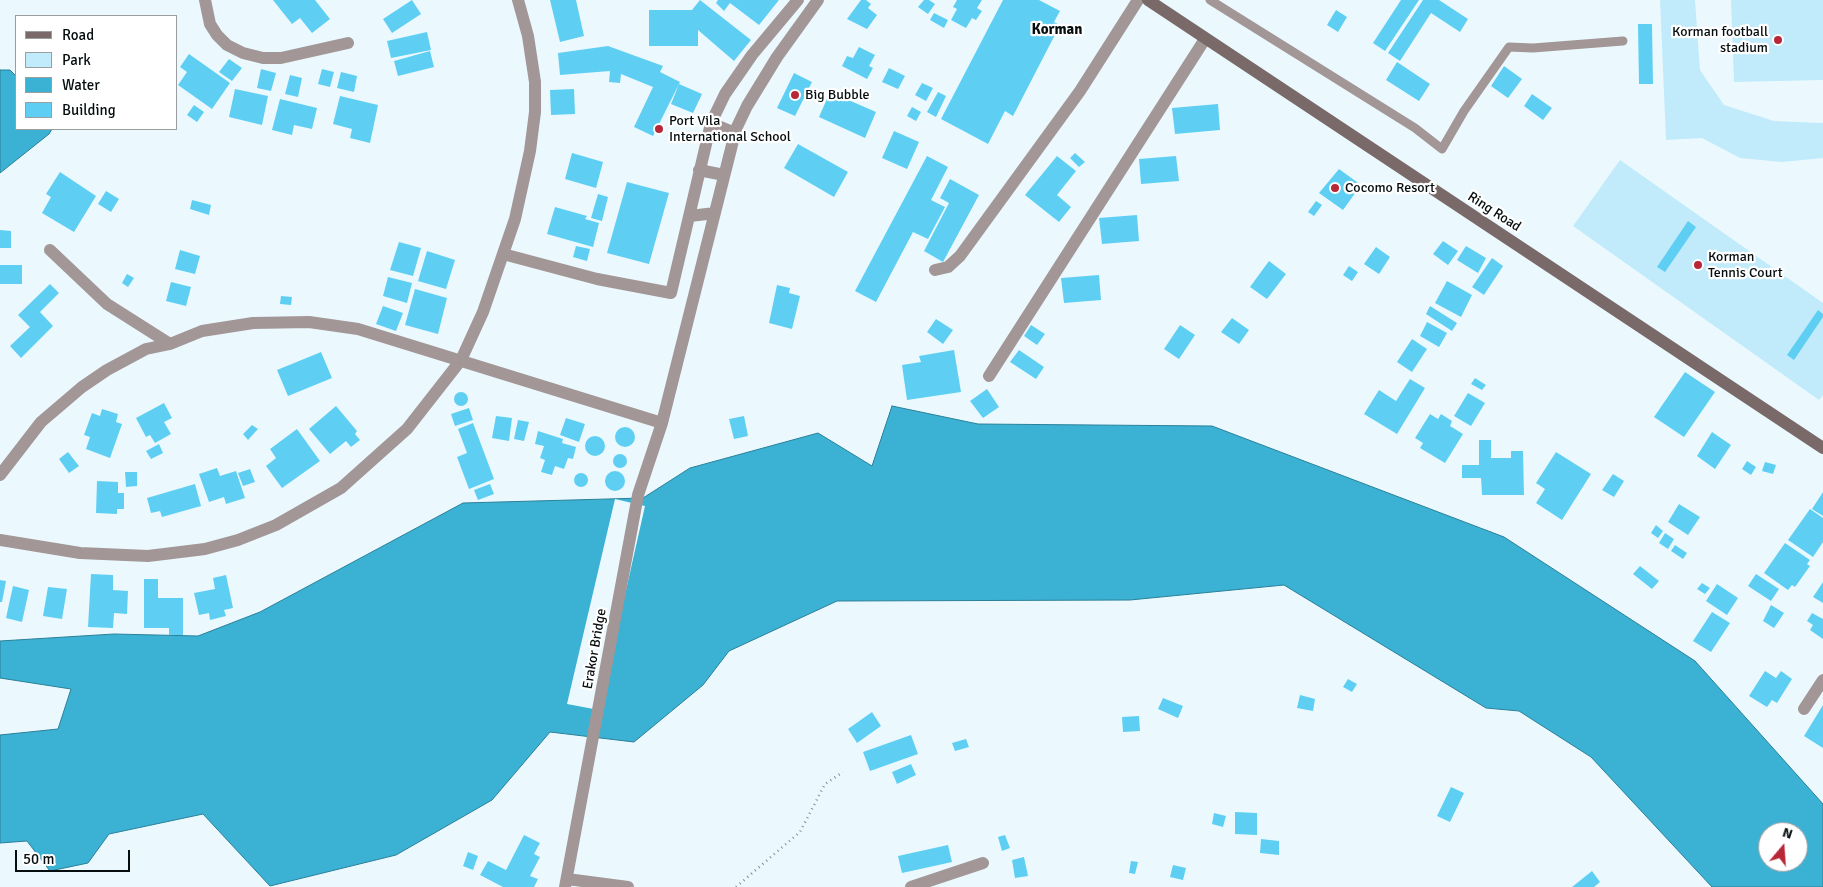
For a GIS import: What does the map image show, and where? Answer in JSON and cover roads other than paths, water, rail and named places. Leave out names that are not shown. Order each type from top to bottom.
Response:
[{"type":"main road","name":"Ring Road","points":[[1148,0],[1823,448]]},
{"type":"street","points":[[205,0],[210,24],[216,35],[227,45],[243,53],[263,58],[281,58],[348,43]]},
{"type":"street","points":[[0,540],[80,553],[148,556],[205,549],[238,540],[276,525],[341,488],[407,429],[461,360],[483,312],[520,201],[535,112],[535,82],[528,36],[518,0]]},
{"type":"street","points":[[503,254],[597,279],[671,293],[711,123],[725,94],[798,0]]},
{"type":"street","name":"Erakor Bridge","points":[[566,883],[638,495],[662,423],[735,133],[747,106],[762,81],[818,0]]},
{"type":"street","points":[[935,270],[948,267],[960,256],[1080,90],[1138,0]]},
{"type":"street","points":[[989,376],[1205,39]]},
{"type":"street","points":[[744,68],[762,81]]},
{"type":"street","points":[[711,123],[735,133]]},
{"type":"street","points":[[700,170],[724,175]]},
{"type":"street","points":[[690,216],[715,213]]},
{"type":"street","points":[[50,250],[107,304],[170,344]]},
{"type":"street","points":[[676,276],[697,284]]},
{"type":"street","points":[[0,475],[41,422],[82,387],[107,370],[146,349],[170,344],[202,331],[262,322],[309,322],[358,329],[662,423]]},
{"type":"street","points":[[1804,709],[1823,680]]},
{"type":"street","points":[[911,887],[983,863]]},
{"type":"street","points":[[566,883],[628,887]]},
{"type":"lane","points":[[1210,0],[1415,128],[1442,148],[1464,111],[1509,47],[1533,48],[1623,41]]},
{"type":"water","points":[[0,70],[10,70],[15,75],[15,130],[51,130],[49,134],[0,173]]},
{"type":"water","points":[[892,406],[978,424],[1212,426],[1504,537],[1695,661],[1823,804],[1823,887],[1712,887],[1591,757],[1519,711],[1486,708],[1284,585],[1130,600],[837,601],[729,651],[703,685],[634,742],[550,732],[492,800],[396,855],[270,886],[203,814],[109,834],[88,863],[50,871],[27,841],[0,843],[0,735],[58,729],[71,689],[0,678],[0,641],[114,634],[198,636],[260,612],[463,503],[643,498],[690,468],[818,433],[872,466]]},
{"type":"place","name":"Korman football stadium","points":[[1778,40]]},
{"type":"place","name":"Big Bubble","points":[[795,95]]},
{"type":"place","name":"Port Vila International School","points":[[659,129]]},
{"type":"place","name":"Cocomo Resort","points":[[1335,188]]},
{"type":"place","name":"Korman Tennis Court","points":[[1698,265]]},
{"type":"district","name":"Korman","points":[[1057,30]]}]
